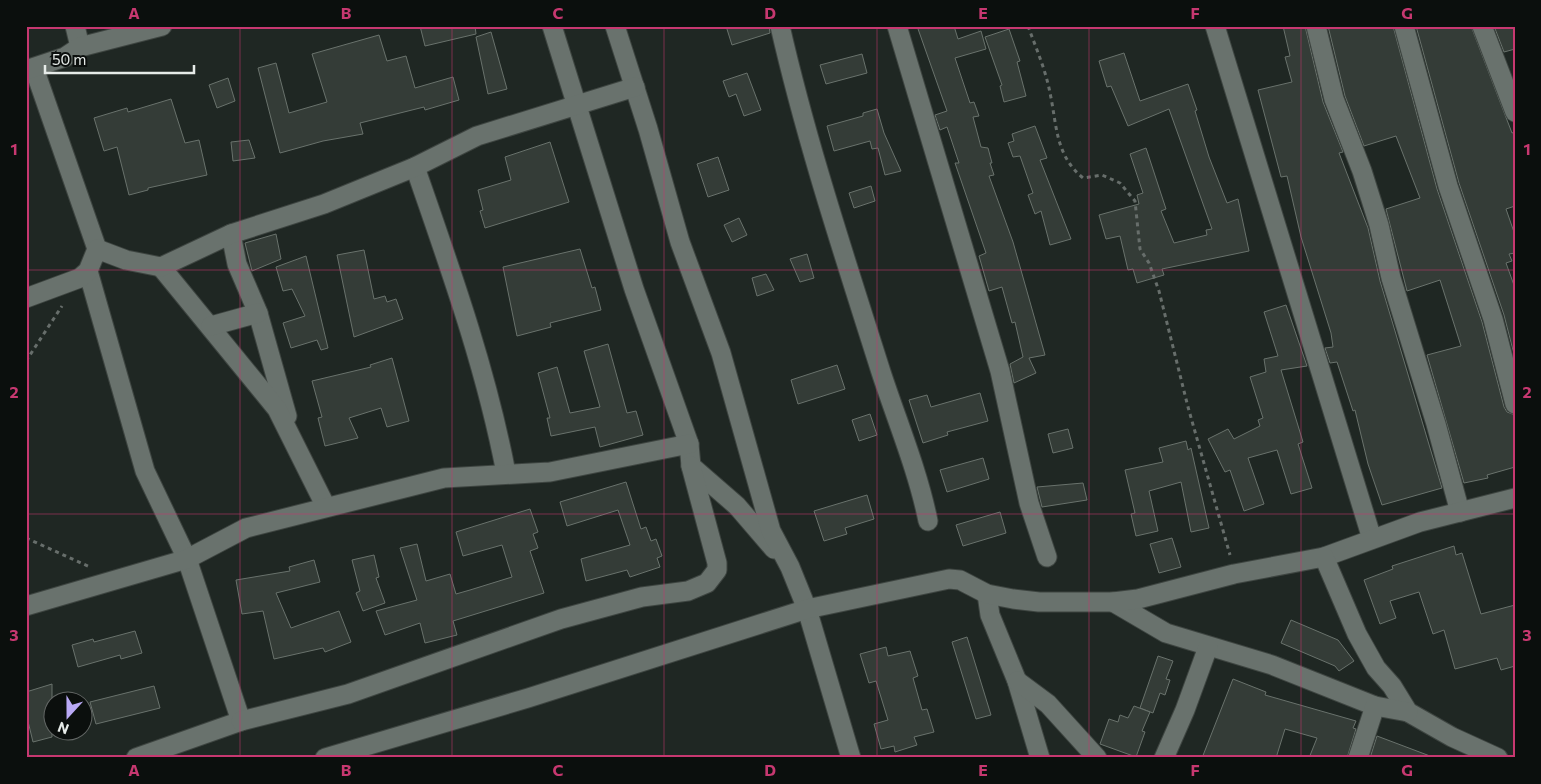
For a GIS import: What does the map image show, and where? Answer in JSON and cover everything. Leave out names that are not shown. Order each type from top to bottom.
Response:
[{"type":"street","points":[[75,26],[80,47]]},
{"type":"street","points":[[26,298],[84,275],[97,249],[30,69],[65,57],[80,47],[162,26]]},
{"type":"street","points":[[136,758],[241,721],[348,694],[561,619],[642,597],[688,591],[706,583],[717,570],[717,563],[691,466],[689,444],[634,289],[552,26]]},
{"type":"street","points":[[615,26],[635,87],[680,242],[720,353],[771,531],[790,567],[807,609],[850,758]]},
{"type":"street","points":[[780,26],[797,100],[813,155],[903,439],[923,496],[928,521]]},
{"type":"street","points":[[897,26],[1000,371],[1029,504],[1047,557]]},
{"type":"street","points":[[1214,26],[1372,539]]},
{"type":"street","points":[[1316,26],[1334,99],[1362,171],[1379,225],[1390,278],[1436,424],[1460,512]]},
{"type":"street","points":[[1404,26],[1448,186],[1494,318],[1515,404]]},
{"type":"street","points":[[1482,26],[1515,112]]},
{"type":"street","points":[[97,249],[126,260],[161,267],[231,234],[324,204],[415,167],[477,136],[576,107],[635,87]]},
{"type":"street","points":[[415,167],[464,308],[496,420],[506,473]]},
{"type":"street","points":[[231,234],[237,264],[258,313],[293,442]]},
{"type":"street","points":[[161,267],[278,409],[326,507]]},
{"type":"street","points":[[84,275],[145,470],[188,559],[241,721]]},
{"type":"street","points":[[211,326],[258,313]]},
{"type":"street","points":[[26,606],[188,559],[246,528],[444,478],[550,472],[689,444]]},
{"type":"street","points":[[691,466],[737,506],[790,567]]},
{"type":"street","points":[[325,758],[538,695],[807,609],[949,579],[960,580],[987,594],[1039,602],[1113,602],[1138,599],[1234,574],[1324,556],[1420,522],[1515,498]]},
{"type":"street","points":[[1324,556],[1357,634],[1376,668],[1392,686],[1408,712]]},
{"type":"street","points":[[987,594],[990,615],[1017,682],[1040,758]]},
{"type":"street","points":[[1113,602],[1166,633],[1272,665],[1374,706],[1408,712],[1452,737],[1498,758]]},
{"type":"street","points":[[1164,758],[1185,710],[1208,647]]},
{"type":"street","points":[[1017,682],[1048,704],[1097,758]]},
{"type":"street","points":[[1358,758],[1374,706]]},
{"type":"path","points":[[1028,26],[1050,92],[1055,134],[1073,170],[1083,178],[1102,175],[1120,183],[1135,201],[1140,249],[1149,263],[1160,291],[1188,407],[1234,574]]},
{"type":"path","points":[[26,361],[84,275]]},
{"type":"path","points":[[26,538],[116,579]]},
{"type":"building","points":[[420,26],[475,26],[476,34],[425,46]]},
{"type":"building","points":[[726,26],[769,26],[770,33],[732,45]]},
{"type":"building","points":[[917,26],[954,26],[958,39],[981,31],[986,49],[955,58],[970,103],[974,102],[979,116],[973,117],[981,147],[988,148],[994,175],[989,176],[1013,242],[1045,355],[1029,358],[1036,373],[1014,383],[1010,364],[1023,357],[1015,322],[1012,323],[1002,287],[989,291],[979,256],[986,253],[955,163],[959,163],[947,127],[940,130],[935,115],[947,111]]},
{"type":"building","points":[[1283,26],[1305,26],[1323,102],[1343,152],[1339,153],[1368,228],[1380,281],[1442,488],[1382,505],[1368,464],[1355,410],[1353,411],[1337,362],[1330,363],[1325,348],[1333,347],[1331,333],[1301,237],[1287,176],[1281,177],[1258,90],[1292,82],[1285,57],[1290,56]]},
{"type":"building","points":[[1328,26],[1393,26],[1437,189],[1482,322],[1504,407],[1507,412],[1515,415],[1515,467],[1487,475],[1488,478],[1464,483],[1427,355],[1461,346],[1440,280],[1407,291],[1386,209],[1420,198],[1396,136],[1364,146],[1345,96]]},
{"type":"building","points":[[1416,26],[1471,26],[1512,133],[1515,132],[1515,206],[1506,209],[1515,235],[1515,253],[1509,254],[1512,261],[1506,263],[1515,288],[1515,358],[1504,315],[1459,183]]},
{"type":"building","points":[[1494,26],[1515,26],[1515,49],[1504,52]]},
{"type":"building","points":[[1009,29],[1020,61],[1017,62],[1026,96],[1004,102],[1000,86],[1002,85],[985,37]]},
{"type":"building","points":[[491,32],[507,89],[488,94],[476,37]]},
{"type":"building","points":[[379,35],[387,61],[406,56],[415,88],[453,77],[459,100],[425,110],[424,107],[360,123],[363,134],[323,141],[280,153],[258,68],[276,63],[289,113],[327,102],[312,54]]},
{"type":"building","points":[[1124,53],[1140,101],[1188,84],[1209,157],[1227,203],[1238,199],[1249,251],[1162,269],[1164,275],[1137,283],[1133,269],[1128,270],[1120,236],[1106,239],[1099,215],[1139,204],[1137,195],[1143,193],[1130,154],[1146,148],[1166,209],[1161,211],[1174,243],[1207,235],[1206,230],[1212,229],[1169,109],[1128,126],[1111,86],[1107,87],[1099,61]]},
{"type":"building","points":[[862,54],[867,73],[826,84],[820,65]]},
{"type":"building","points":[[747,73],[761,110],[744,116],[736,94],[729,97],[723,81]]},
{"type":"building","points":[[228,78],[235,101],[217,108],[209,85]]},
{"type":"building","points":[[171,99],[185,143],[199,140],[207,175],[148,188],[148,190],[129,195],[117,147],[104,151],[94,118],[127,108],[128,112]]},
{"type":"building","points":[[877,109],[884,133],[901,171],[885,175],[878,148],[872,149],[870,141],[834,151],[827,126],[863,116],[863,113]]},
{"type":"building","points":[[1035,126],[1047,158],[1040,160],[1071,239],[1050,245],[1041,211],[1035,214],[1028,195],[1033,193],[1020,156],[1013,157],[1008,143],[1014,141],[1012,134]]},
{"type":"building","points":[[249,140],[255,158],[233,161],[231,142]]},
{"type":"building","points":[[550,142],[569,202],[485,228],[480,211],[483,210],[478,190],[511,180],[505,157]]},
{"type":"building","points":[[718,157],[729,190],[708,197],[697,164]]},
{"type":"building","points":[[871,186],[875,201],[854,208],[849,193]]},
{"type":"building","points":[[739,218],[747,235],[732,242],[724,225]]},
{"type":"building","points":[[276,234],[281,259],[252,271],[245,243]]},
{"type":"building","points":[[580,249],[592,288],[595,287],[601,310],[550,323],[551,327],[517,336],[503,267]]},
{"type":"building","points":[[364,250],[374,299],[385,296],[387,302],[396,299],[403,319],[354,337],[337,255]]},
{"type":"building","points":[[807,254],[814,278],[800,282],[790,259]]},
{"type":"building","points":[[306,256],[328,348],[321,350],[317,340],[291,348],[283,323],[305,316],[292,289],[283,291],[276,267]]},
{"type":"building","points":[[766,274],[774,290],[757,296],[752,278]]},
{"type":"building","points":[[1286,305],[1307,366],[1281,370],[1303,442],[1298,444],[1312,488],[1291,494],[1277,450],[1248,458],[1264,504],[1244,511],[1230,470],[1225,472],[1208,439],[1228,429],[1234,439],[1260,426],[1258,420],[1263,418],[1250,377],[1266,372],[1264,359],[1278,356],[1264,312]]},
{"type":"building","points":[[608,344],[627,413],[636,411],[643,435],[600,447],[595,427],[551,436],[547,418],[550,418],[538,373],[557,367],[570,413],[600,407],[584,351]]},
{"type":"building","points":[[392,358],[409,421],[387,427],[381,408],[349,418],[358,438],[325,446],[318,418],[322,417],[312,381],[371,367],[370,365]]},
{"type":"building","points":[[837,365],[845,389],[798,404],[791,380]]},
{"type":"building","points":[[980,393],[988,421],[947,432],[948,435],[923,443],[909,400],[927,395],[931,407]]},
{"type":"building","points":[[870,414],[877,435],[859,441],[852,420]]},
{"type":"building","points":[[1068,429],[1073,448],[1053,453],[1048,434]]},
{"type":"building","points":[[1186,441],[1188,450],[1191,448],[1209,528],[1191,532],[1181,482],[1149,491],[1158,531],[1136,536],[1131,514],[1135,513],[1125,470],[1163,462],[1159,448]]},
{"type":"building","points":[[983,458],[989,479],[947,492],[940,470]]},
{"type":"building","points":[[626,482],[641,529],[646,527],[651,541],[656,539],[662,556],[657,558],[660,567],[630,577],[627,570],[586,581],[581,559],[630,545],[618,510],[567,526],[560,502]]},
{"type":"building","points":[[1083,483],[1087,500],[1042,507],[1037,487]]},
{"type":"building","points":[[867,495],[874,519],[845,528],[847,534],[824,541],[814,511]]},
{"type":"building","points":[[530,509],[538,532],[533,534],[538,548],[530,551],[544,593],[453,621],[457,635],[425,643],[420,623],[385,635],[376,611],[417,600],[400,548],[417,544],[426,581],[450,574],[456,594],[470,590],[512,577],[502,545],[463,556],[456,532]]},
{"type":"building","points":[[1000,512],[1006,533],[963,546],[956,525]]},
{"type":"building","points":[[1172,538],[1181,567],[1159,573],[1150,544]]},
{"type":"building","points":[[1454,546],[1456,555],[1462,553],[1481,614],[1515,605],[1515,666],[1501,670],[1497,658],[1455,669],[1444,630],[1433,634],[1419,592],[1390,601],[1396,618],[1380,624],[1364,580],[1393,569],[1392,566]]},
{"type":"building","points":[[374,555],[379,577],[376,578],[385,603],[363,611],[356,593],[360,591],[352,560]]},
{"type":"building","points":[[314,560],[320,582],[276,593],[291,628],[339,611],[351,642],[325,652],[323,648],[274,659],[263,611],[242,614],[236,580],[290,571],[289,567]]},
{"type":"building","points":[[1291,620],[1338,640],[1354,661],[1339,671],[1335,666],[1281,643]]},
{"type":"building","points":[[135,631],[142,653],[121,659],[120,655],[78,667],[72,645],[93,639],[94,642]]},
{"type":"building","points":[[967,637],[991,715],[976,719],[952,642]]},
{"type":"building","points":[[886,647],[888,656],[910,651],[918,676],[913,678],[922,710],[927,709],[934,732],[914,737],[917,745],[895,752],[894,746],[881,749],[874,724],[888,720],[876,681],[869,683],[860,654]]},
{"type":"building","points":[[1158,656],[1173,661],[1166,679],[1170,680],[1165,695],[1160,693],[1153,713],[1140,708]]},
{"type":"building","points":[[1233,679],[1266,692],[1265,695],[1356,721],[1353,728],[1356,729],[1347,758],[1309,758],[1317,738],[1285,729],[1276,758],[1202,758]]},
{"type":"building","points":[[52,684],[52,692],[42,692],[42,740],[33,742],[26,713],[26,692]]},
{"type":"building","points":[[154,686],[160,708],[96,724],[92,702]]},
{"type":"building","points":[[1134,706],[1150,712],[1142,731],[1145,732],[1136,757],[1100,744],[1109,719],[1118,722],[1120,715],[1128,718]]},
{"type":"building","points":[[1377,736],[1430,756],[1430,758],[1370,758]]}]
